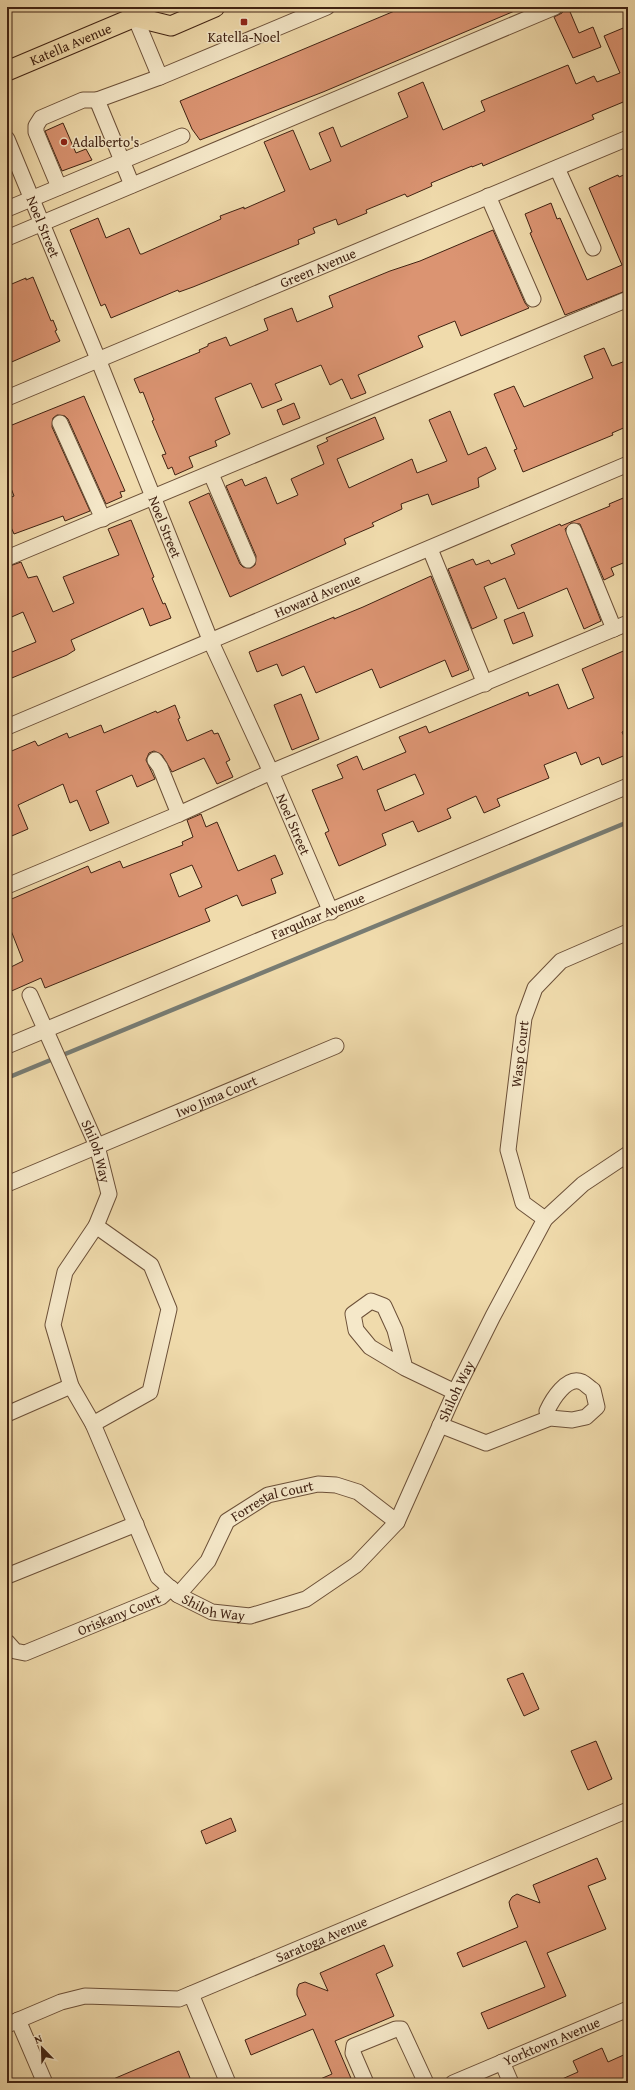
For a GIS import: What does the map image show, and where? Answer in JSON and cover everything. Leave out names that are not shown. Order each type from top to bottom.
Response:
[{"type":"main road","points":[[139,12],[170,26],[215,7]]},
{"type":"main road","name":"Katella Avenue","points":[[7,71],[139,12]]},
{"type":"street","points":[[59,187],[36,132],[37,121],[41,118],[83,100],[97,100],[160,77],[327,7]]},
{"type":"street","points":[[7,238],[555,7]]},
{"type":"street","points":[[139,12],[160,77]]},
{"type":"street","points":[[97,100],[132,185]]},
{"type":"street","points":[[7,209],[182,136]]},
{"type":"street","name":"Green Avenue","points":[[7,398],[628,138]]},
{"type":"street","name":"Noel Street","points":[[7,139],[98,359],[211,642],[271,772],[331,912]]},
{"type":"street","points":[[557,168],[592,248]]},
{"type":"street","points":[[488,196],[532,299]]},
{"type":"street","points":[[7,558],[628,299]]},
{"type":"street","points":[[60,423],[102,519]]},
{"type":"street","name":"Howard Avenue","points":[[7,727],[211,642],[628,464]]},
{"type":"street","points":[[211,474],[248,560]]},
{"type":"street","points":[[574,531],[614,629]]},
{"type":"street","points":[[430,549],[485,684]]},
{"type":"street","points":[[7,886],[179,814],[271,772],[485,684],[628,623]]},
{"type":"street","points":[[155,760],[160,767],[179,814]]},
{"type":"street","name":"Farquhar Avenue","points":[[7,1046],[331,912],[628,786]]},
{"type":"street","name":"Wasp Court","points":[[546,1220],[522,1203],[508,1150],[524,1018],[535,988],[562,961],[628,932]]},
{"type":"street","name":"Shiloh Way","points":[[30,995],[97,1146],[109,1194],[96,1226],[65,1272],[53,1325],[71,1386],[92,1424],[158,1577],[174,1592],[212,1612],[250,1616],[306,1599],[356,1565],[397,1522],[455,1392],[493,1316],[546,1220],[583,1184],[628,1154]]},
{"type":"street","name":"Iwo Jima Court","points":[[7,1184],[336,1046]]},
{"type":"street","points":[[92,1424],[150,1392],[169,1309],[151,1265],[96,1226]]},
{"type":"street","points":[[405,1368],[455,1392]]},
{"type":"street","points":[[7,1414],[71,1386]]},
{"type":"street","points":[[440,1425],[486,1443],[550,1418]]},
{"type":"street","name":"Forrestal Court","points":[[174,1592],[208,1561],[227,1521],[268,1495],[318,1484],[336,1485],[358,1492],[397,1522]]},
{"type":"street","points":[[7,1576],[136,1524]]},
{"type":"street","name":"Oriskany Court","points":[[7,1642],[14,1651],[25,1653],[174,1592]]},
{"type":"street","name":"Saratoga Avenue","points":[[13,2023],[61,2002],[85,1996],[165,2000],[180,1999],[628,1810]]},
{"type":"street","points":[[191,1994],[228,2083]]},
{"type":"street","name":"Yorktown Avenue","points":[[453,2083],[628,2009]]},
{"type":"street","points":[[13,2023],[45,2083]]},
{"type":"street","points":[[366,2083],[353,2053],[354,2046],[396,2029],[401,2029],[406,2037],[426,2083]]},
{"type":"street","points":[[502,2062],[511,2083]]},
{"type":"building","points":[[404,7],[524,7],[323,92],[200,140],[192,129],[180,101]]},
{"type":"building","points":[[564,7],[568,7],[579,33],[593,27],[601,47],[573,58],[554,17],[562,13]]},
{"type":"building","points":[[628,26],[628,100],[592,115],[594,119],[483,166],[482,163],[472,166],[431,183],[432,186],[407,197],[405,194],[366,210],[367,213],[338,225],[336,219],[313,228],[315,233],[298,240],[299,244],[193,287],[179,292],[178,290],[111,318],[105,304],[101,306],[70,230],[98,218],[106,238],[129,228],[140,254],[142,254],[221,219],[220,216],[244,207],[244,209],[285,191],[264,142],[293,130],[310,170],[331,161],[319,133],[333,127],[341,147],[408,117],[398,93],[423,82],[443,130],[485,111],[481,101],[568,65],[576,84],[594,76],[597,82],[620,73],[604,36]]},
{"type":"building","points":[[63,123],[76,153],[86,149],[92,160],[62,171],[45,131]]},
{"type":"building","points":[[628,173],[628,290],[565,315],[530,233],[532,232],[525,214],[551,203],[557,219],[560,218],[587,280],[622,265],[589,188],[618,175],[619,177]]},
{"type":"building","points":[[493,230],[525,303],[529,308],[461,336],[455,321],[418,336],[423,347],[358,375],[366,393],[351,399],[342,379],[330,385],[321,365],[275,384],[282,400],[262,408],[251,383],[215,398],[230,434],[215,441],[217,446],[189,457],[193,467],[175,475],[172,467],[168,469],[162,455],[166,454],[152,421],[154,420],[143,392],[140,393],[134,379],[200,352],[199,350],[208,346],[208,344],[226,337],[230,346],[268,330],[264,319],[292,308],[297,322],[333,307],[329,296],[390,271],[420,261]]},
{"type":"building","points":[[33,277],[51,321],[53,320],[57,330],[55,331],[60,341],[7,364],[7,286],[26,278],[26,280]]},
{"type":"building","points":[[604,348],[612,366],[628,360],[628,426],[612,433],[613,435],[523,472],[514,450],[517,449],[494,394],[514,386],[524,407],[593,378],[584,356]]},
{"type":"building","points":[[84,396],[125,491],[120,492],[122,497],[106,504],[68,419],[65,416],[57,415],[53,418],[52,427],[90,511],[65,521],[63,516],[14,534],[10,525],[7,526],[7,499],[14,496],[7,478],[7,427]]},
{"type":"building","points":[[294,403],[300,418],[283,425],[277,410]]},
{"type":"building","points":[[450,411],[468,455],[486,447],[496,469],[478,478],[479,487],[432,505],[428,494],[401,504],[402,509],[372,523],[374,526],[344,539],[346,544],[230,597],[189,502],[209,493],[240,564],[243,567],[251,568],[255,565],[256,556],[226,486],[242,479],[245,486],[266,477],[277,504],[298,495],[291,479],[324,464],[317,446],[328,441],[326,438],[375,417],[384,439],[337,459],[349,488],[412,459],[417,473],[447,461],[429,420]]},
{"type":"building","points":[[628,496],[628,561],[611,568],[614,575],[604,580],[580,524],[571,523],[565,529],[601,621],[584,629],[567,588],[518,609],[505,578],[484,587],[497,618],[472,629],[448,569],[473,559],[476,565],[489,560],[491,564],[515,554],[511,545],[560,524],[561,526],[610,506],[609,504]]},
{"type":"building","points":[[131,520],[154,577],[152,578],[163,604],[165,603],[171,618],[150,626],[143,608],[71,640],[75,650],[67,655],[7,680],[7,654],[36,642],[23,612],[7,619],[7,567],[21,562],[28,578],[37,576],[53,612],[74,603],[63,577],[119,555],[108,529]]},
{"type":"building","points":[[431,576],[469,670],[452,677],[445,660],[380,688],[372,669],[316,693],[304,666],[282,676],[277,664],[257,672],[249,652],[334,617],[334,619],[363,607]]},
{"type":"building","points":[[524,612],[533,636],[513,644],[504,620]]},
{"type":"building","points":[[628,649],[628,729],[622,732],[628,745],[628,754],[602,765],[599,757],[581,765],[576,752],[544,765],[549,778],[497,799],[500,806],[484,813],[476,796],[447,809],[451,818],[418,832],[413,821],[382,834],[386,845],[339,866],[325,833],[329,831],[312,790],[343,778],[337,765],[357,756],[363,770],[406,752],[399,737],[426,726],[429,733],[528,692],[529,696],[558,684],[568,709],[594,698],[582,669]],"holes":[[[415,774],[424,794],[385,811],[377,790]]]},
{"type":"building","points":[[301,694],[319,739],[292,750],[274,705]]},
{"type":"building","points":[[175,705],[180,718],[178,719],[187,741],[212,730],[214,734],[218,733],[230,760],[226,762],[233,777],[217,784],[204,758],[172,772],[162,755],[154,751],[149,753],[146,760],[155,779],[137,787],[132,775],[96,791],[109,823],[90,831],[77,800],[70,803],[63,784],[18,805],[28,829],[7,838],[7,753],[35,741],[38,746],[67,733],[69,738],[101,725],[104,733],[156,711],[157,713]]},
{"type":"building","points":[[201,814],[206,827],[217,822],[238,871],[275,855],[283,874],[271,879],[276,893],[242,906],[237,895],[205,909],[210,921],[45,988],[41,978],[7,993],[7,969],[23,961],[10,928],[7,929],[7,901],[88,866],[91,873],[120,861],[123,868],[183,845],[182,842],[193,837],[187,820]],"holes":[[[192,865],[202,887],[179,897],[170,874]]]},
{"type":"building","points":[[523,1673],[539,1709],[524,1716],[507,1679]]},
{"type":"building","points":[[596,1741],[612,1779],[588,1790],[571,1751]]},
{"type":"building","points":[[231,1818],[236,1831],[206,1844],[201,1831]]},
{"type":"building","points":[[597,1858],[606,1879],[588,1886],[606,1929],[547,1953],[566,1996],[488,2029],[481,2013],[545,1987],[526,1941],[463,1967],[457,1953],[518,1927],[509,1902],[512,1897],[517,1894],[540,1903],[533,1885]]},
{"type":"building","points":[[384,1945],[393,1966],[376,1974],[394,2016],[335,2041],[353,2083],[311,2083],[332,2074],[313,2029],[251,2055],[245,2040],[306,2015],[297,1995],[299,1984],[305,1982],[328,1991],[320,1973]]},
{"type":"building","points":[[602,2048],[608,2062],[628,2053],[628,2083],[553,2083],[578,2072],[573,2061]]},
{"type":"building","points":[[179,2051],[192,2083],[104,2083]]},
{"type":"waterway","points":[[7,1078],[628,822]]},
{"type":"place","name":"Katella-Noel","points":[[244,22]]},
{"type":"place","name":"Adalberto's","points":[[64,142]]}]
